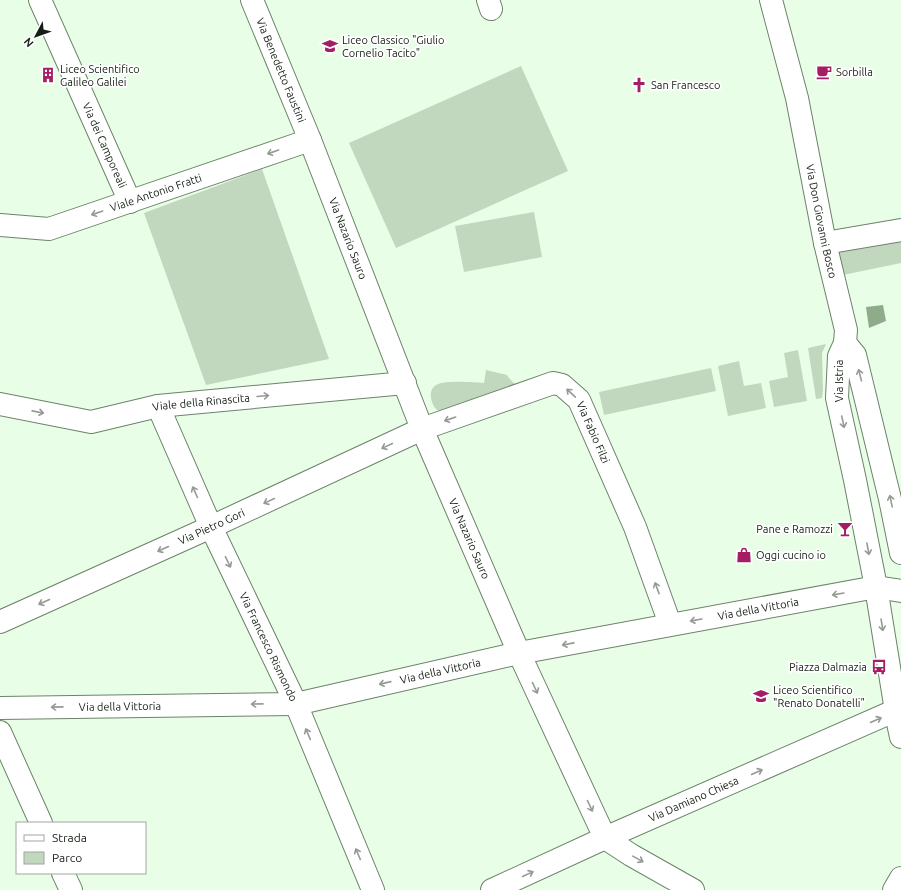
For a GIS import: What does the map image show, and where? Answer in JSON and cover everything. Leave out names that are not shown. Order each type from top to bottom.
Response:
[{"type":"street","name":"Via dei Camporeali","points":[[40,0],[130,202]]},
{"type":"street","name":"Via Benedetto Faustini","points":[[252,0],[310,140]]},
{"type":"street","name":"Via Don Giovanni Bosco","points":[[771,0],[797,98],[825,244],[846,330],[845,343]]},
{"type":"street","name":"Viale Antonio Fratti","points":[[0,225],[50,229],[310,140]]},
{"type":"street","name":"Via Nazario Sauro","points":[[310,140],[422,429],[518,653],[605,838]]},
{"type":"street","points":[[825,244],[901,230]]},
{"type":"street","name":"Via Istria","points":[[876,587],[837,398],[838,356],[845,343],[855,354],[890,499],[901,553]]},
{"type":"street","name":"Viale della Rinascita","points":[[0,404],[91,422],[158,406],[405,383]]},
{"type":"street","name":"Via Fabio Filzi","points":[[422,429],[553,383],[562,385],[579,400],[635,527],[670,624]]},
{"type":"street","name":"Via Francesco Rismondo","points":[[158,406],[211,527],[296,704],[373,890]]},
{"type":"street","name":"Via Pietro Gori","points":[[0,622],[211,527],[422,429]]},
{"type":"street","points":[[901,591],[876,587],[898,710],[901,737]]},
{"type":"street","name":"Via della Vittoria","points":[[0,708],[296,704],[518,653],[876,587]]},
{"type":"street","name":"Via Damiano Chiesa","points":[[492,890],[605,838],[898,710]]},
{"type":"street","points":[[0,732],[40,822]]},
{"type":"street","points":[[605,838],[631,855],[693,890]]},
{"type":"street","points":[[63,874],[70,890]]},
{"type":"street","points":[[894,890],[901,878]]},
{"type":"green space","points":[[521,66],[568,171],[396,248],[349,143]]},
{"type":"green space","points":[[262,169],[329,359],[206,385],[144,213]]},
{"type":"green space","points":[[534,212],[542,257],[464,272],[455,226]]},
{"type":"green space","points":[[901,239],[901,263],[843,275],[838,251]]},
{"type":"green space","points":[[826,344],[822,353],[822,398],[816,399],[808,348]]},
{"type":"green space","points":[[798,350],[807,401],[774,407],[769,381],[788,377],[784,353]]},
{"type":"green space","points":[[739,361],[744,386],[761,383],[766,408],[728,416],[718,366]]},
{"type":"green space","points":[[711,368],[716,391],[604,415],[599,392]]},
{"type":"green space","points":[[486,370],[507,375],[512,382],[519,386],[443,412],[435,408],[431,395],[433,388],[436,385],[445,382],[484,383]]},
{"type":"shaded area","points":[[883,305],[886,321],[869,328],[866,307]]},
{"type":"place","name":"Liceo Classico \"Giulio Cornelio Tacito\"","points":[[330,46]]},
{"type":"place","name":"Sorbilla","points":[[824,72]]},
{"type":"place","name":"Liceo Scientifico Galileo Galilei","points":[[48,75]]},
{"type":"place","name":"San Francesco","points":[[639,85]]},
{"type":"place","name":"Pane e Ramozzi","points":[[845,529]]},
{"type":"place","name":"Oggi cucino io","points":[[744,555]]},
{"type":"place","name":"Piazza Dalmazia","points":[[879,667]]},
{"type":"place","name":"Liceo Scientifico \"Renato Donatelli\"","points":[[761,696]]}]
